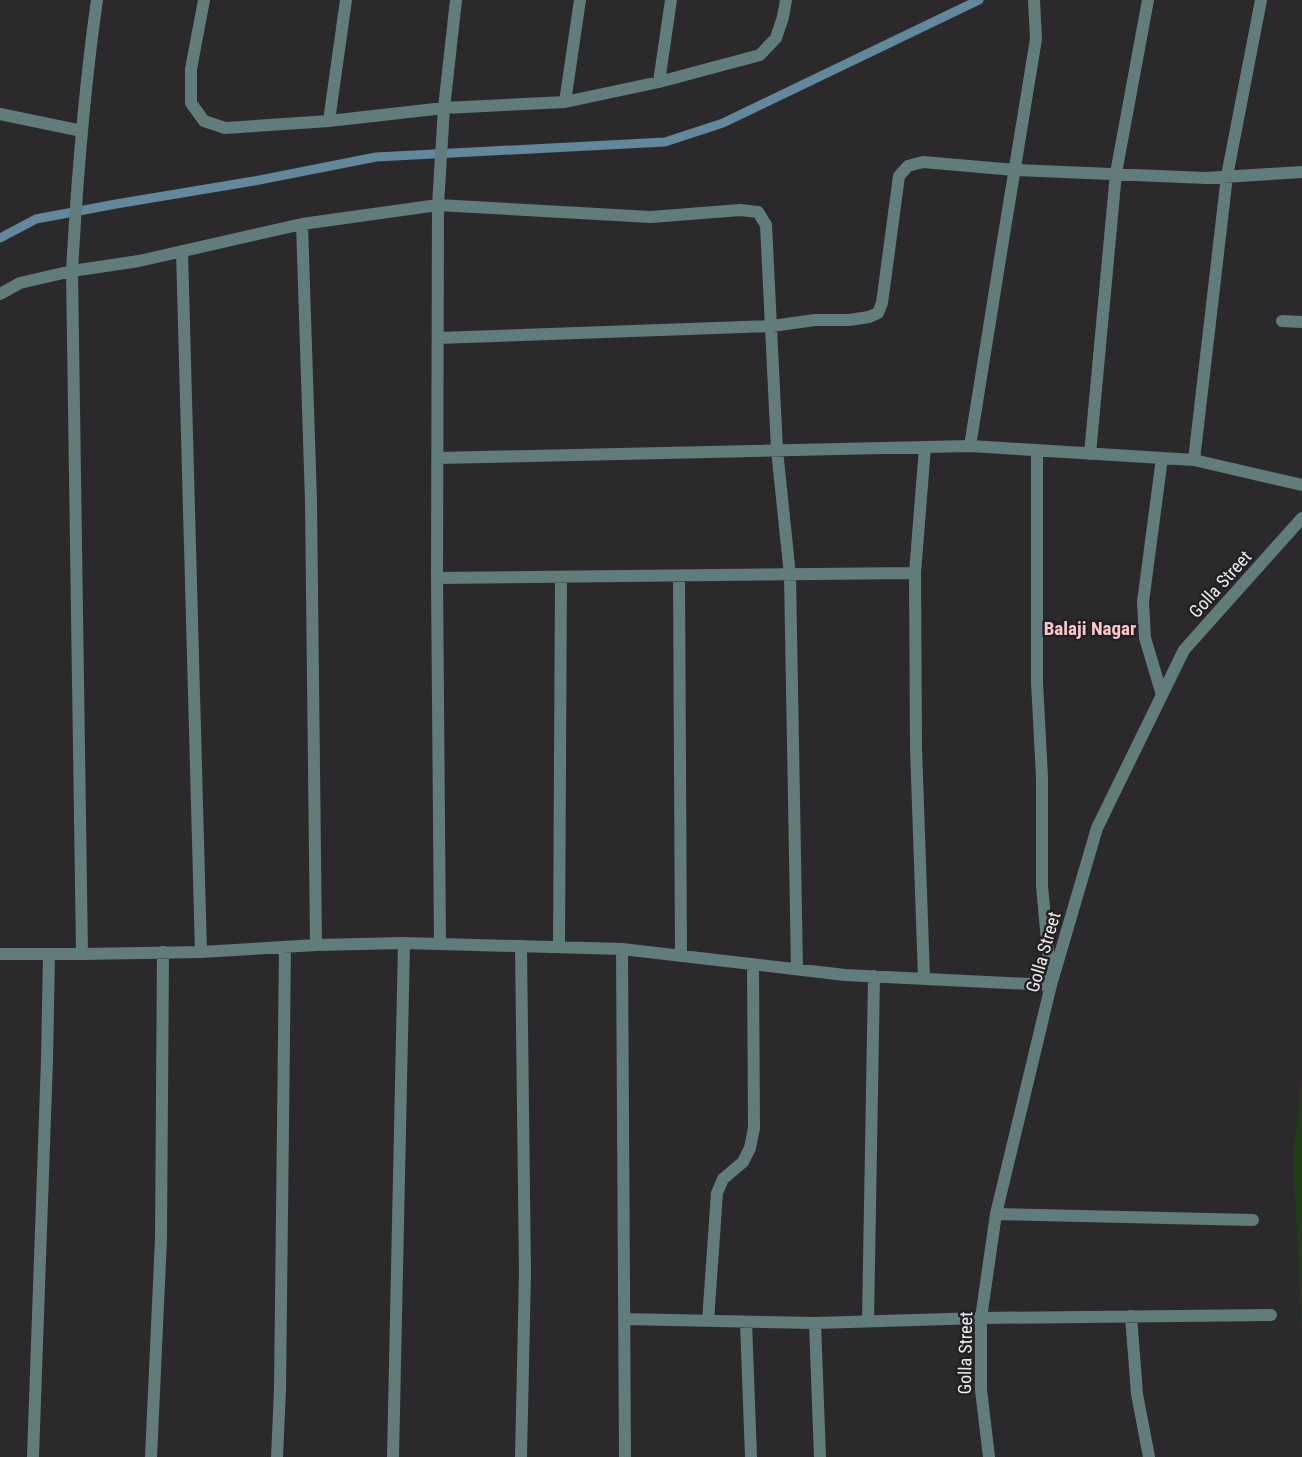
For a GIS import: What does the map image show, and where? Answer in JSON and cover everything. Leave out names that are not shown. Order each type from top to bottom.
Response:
[{"type":"street","points":[[82,954],[72,271],[88,63],[97,0]]},
{"type":"street","points":[[204,0],[191,69],[191,103],[204,121],[225,128],[329,121],[444,108],[565,102],[659,82],[760,55],[776,38],[784,17],[786,0]]},
{"type":"street","points":[[329,121],[346,0]]},
{"type":"street","points":[[440,944],[437,578],[438,205],[444,108],[456,0]]},
{"type":"street","points":[[565,102],[580,0]]},
{"type":"street","points":[[659,82],[670,0]]},
{"type":"street","points":[[970,446],[1036,39],[1034,0]]},
{"type":"street","points":[[1090,454],[1116,173],[1148,0]]},
{"type":"street","points":[[1194,460],[1226,176],[1260,0]]},
{"type":"street","points":[[0,114],[82,131]]},
{"type":"street","points":[[438,338],[772,326],[815,320],[849,320],[869,317],[878,313],[882,303],[898,176],[908,166],[923,162],[1015,170],[1206,178],[1302,172]]},
{"type":"street","points":[[0,294],[20,284],[72,271],[140,261],[302,224],[438,205],[651,217],[740,210],[758,212],[766,225],[778,450],[790,575],[797,969]]},
{"type":"street","points":[[302,224],[311,501],[316,945]]},
{"type":"street","points":[[182,251],[201,952]]},
{"type":"street","points":[[1282,321],[1302,322]]},
{"type":"street","points":[[438,458],[970,446],[1194,460],[1302,485]]},
{"type":"street","points":[[924,447],[915,573],[916,748],[924,978]]},
{"type":"street","points":[[0,954],[201,952],[316,945],[404,943],[559,947],[622,949],[845,975],[1051,985],[1042,886],[1042,777],[1037,682],[1037,450]]},
{"type":"street","points":[[1162,458],[1143,602],[1145,638],[1162,696]]},
{"type":"street","name":"Golla Street","points":[[989,1457],[981,1390],[982,1318],[996,1214],[1051,985],[1097,828],[1184,650],[1302,518]]},
{"type":"street","points":[[437,578],[915,573]]},
{"type":"street","points":[[679,576],[680,956]]},
{"type":"street","points":[[559,947],[561,577]]},
{"type":"street","points":[[393,1457],[404,943]]},
{"type":"street","points":[[521,946],[525,1273],[521,1457]]},
{"type":"street","points":[[277,1457],[280,1390],[285,947]]},
{"type":"street","points":[[622,949],[625,1457]]},
{"type":"street","points":[[152,1457],[161,1239],[162,952]]},
{"type":"street","points":[[33,1457],[50,954]]},
{"type":"street","points":[[708,1321],[717,1193],[723,1179],[743,1162],[750,1148],[754,1128],[753,964]]},
{"type":"street","points":[[868,1321],[874,976]]},
{"type":"street","points":[[996,1214],[1253,1220]]},
{"type":"street","points":[[625,1319],[815,1323],[982,1318],[1271,1315]]},
{"type":"street","points":[[1132,1316],[1137,1394],[1149,1457]]},
{"type":"street","points":[[746,1322],[751,1457]]},
{"type":"street","points":[[815,1323],[820,1457]]},
{"type":"green space","points":[[1302,1079],[1302,1334],[1293,1155]]},
{"type":"waterway","points":[[0,238],[36,219],[254,181],[376,157],[665,142],[723,123],[979,0]]},
{"type":"district","name":"Balaji Nagar","points":[[1090,628]]}]
